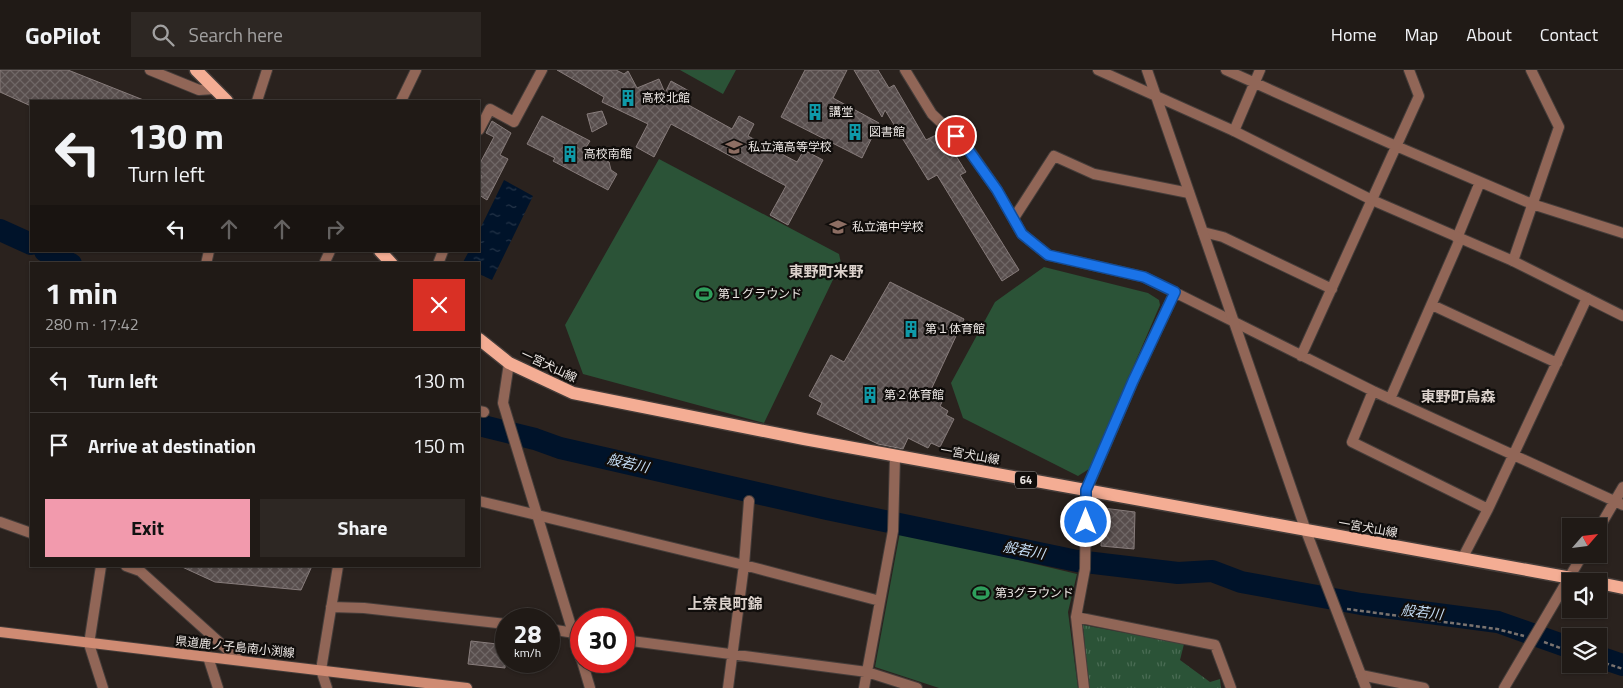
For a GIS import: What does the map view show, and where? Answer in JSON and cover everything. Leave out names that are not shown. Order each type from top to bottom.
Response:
[{"type":"main road","points":[[196,70],[226,100]]},
{"type":"main road","points":[[381,252],[390,262]]},
{"type":"main road","name":"一宮犬山線","points":[[480,340],[509,363],[573,393],[895,456],[1562,577]]},
{"type":"main road","points":[[1607,585],[1623,588]]},
{"type":"main road","name":"県道鹿ノ子島南小渕線","points":[[0,632],[467,688]]},
{"type":"street","points":[[150,70],[199,90],[214,89]]},
{"type":"street","points":[[257,100],[267,70]]},
{"type":"street","points":[[401,100],[416,70]]},
{"type":"street","points":[[480,128],[490,109],[514,122],[542,70]]},
{"type":"street","points":[[905,70],[932,114],[967,148],[1014,218],[1022,234],[1048,255],[1144,277],[1235,324],[1373,391],[1619,503]]},
{"type":"street","points":[[1098,70],[1234,131],[1372,200],[1513,261],[1623,316]]},
{"type":"street","points":[[1147,70],[1306,531],[1366,688]]},
{"type":"street","points":[[1226,70],[1254,84],[1532,204],[1623,233]]},
{"type":"street","points":[[1234,131],[1260,70]]},
{"type":"street","points":[[1302,356],[1419,96],[1409,70]]},
{"type":"street","points":[[1513,261],[1558,127],[1531,70]]},
{"type":"street","points":[[1014,218],[1054,156],[1094,174],[1189,193]]},
{"type":"street","points":[[1390,399],[1432,305],[1480,182]]},
{"type":"street","points":[[1203,232],[1223,237],[1332,289]]},
{"type":"street","points":[[1084,688],[1076,617],[1085,569],[1086,490],[1133,381],[1175,292]]},
{"type":"street","points":[[1462,559],[1488,509],[1587,298]]},
{"type":"street","points":[[1432,305],[1557,363]]},
{"type":"street","points":[[509,363],[503,403],[536,516],[570,613]]},
{"type":"street","points":[[1373,391],[1352,442],[1488,509]]},
{"type":"street","points":[[864,688],[895,519],[895,456]]},
{"type":"street","points":[[1607,518],[1619,503],[1623,487]]},
{"type":"street","points":[[480,501],[744,565],[880,601]]},
{"type":"street","points":[[728,688],[744,565],[749,501]]},
{"type":"street","points":[[0,522],[30,533]]},
{"type":"street","points":[[101,567],[89,644],[103,688]]},
{"type":"street","points":[[128,567],[140,572],[239,660]]},
{"type":"street","points":[[327,688],[321,670],[338,567]]},
{"type":"street","points":[[1504,688],[1562,588]]},
{"type":"street","points":[[331,607],[364,608],[495,623]]},
{"type":"street","points":[[1076,617],[1215,645],[1231,688]]},
{"type":"street","points":[[635,642],[732,656],[867,672],[917,688]]},
{"type":"street","points":[[208,657],[218,688]]},
{"type":"street","points":[[586,673],[590,688]]},
{"type":"street","points":[[1361,675],[1424,688]]},
{"type":"path","points":[[1336,608],[1515,632],[1562,649]]},
{"type":"path","points":[[1607,664],[1623,669]]},
{"type":"green space","points":[[680,70],[736,70],[723,94]]},
{"type":"green space","name":"第１グラウンド","points":[[659,159],[839,254],[841,263],[764,423],[583,374],[565,325]]},
{"type":"green space","points":[[1044,267],[1148,293],[1159,300],[1160,305],[1089,469],[1078,476],[963,418],[951,383],[995,302]]},
{"type":"green space","name":"第3グラウンド","points":[[900,532],[1077,574],[1068,612],[1078,688],[939,688],[875,667]]},
{"type":"green space","points":[[1083,625],[1184,644],[1180,660],[1210,682],[1220,679],[1221,688],[1089,688]]},
{"type":"water","points":[[504,180],[533,196],[492,280],[480,274],[480,262],[463,262],[468,252],[480,252],[480,229]]},
{"type":"building","points":[[0,70],[68,70],[143,100],[30,100],[30,106],[0,92]]},
{"type":"building","points":[[557,70],[616,70],[624,74],[628,71],[637,88],[659,79],[665,93],[671,81],[689,91],[683,102],[732,129],[739,116],[754,124],[748,136],[797,162],[804,150],[823,160],[788,225],[770,215],[786,186],[671,124],[654,157],[636,147],[648,124],[602,102],[604,97]]},
{"type":"building","points":[[805,70],[847,70],[833,98],[879,123],[862,158],[781,117]]},
{"type":"building","points":[[854,70],[878,70],[889,88],[894,85],[926,140],[936,135],[947,154],[953,151],[966,172],[960,175],[1019,270],[1002,281],[937,175],[928,180],[885,110],[882,117]]},
{"type":"building","points":[[602,111],[607,124],[592,132],[587,114]]},
{"type":"building","name":"高校南館","points":[[542,116],[590,141],[585,149],[609,162],[611,170],[617,174],[608,190],[553,161],[555,158],[527,144]]},
{"type":"building","points":[[492,121],[511,133],[500,155],[508,159],[487,200],[480,196],[480,180],[482,176],[480,175],[480,163],[494,137],[486,133]]},
{"type":"building","name":"第２体育館","points":[[890,282],[964,319],[929,394],[942,402],[940,406],[948,411],[946,415],[954,419],[940,447],[931,443],[928,448],[908,438],[903,449],[878,444],[817,414],[822,403],[809,396],[831,355],[844,362]]},
{"type":"building","points":[[1103,508],[1135,512],[1134,549],[1101,546]]},
{"type":"building","points":[[182,567],[312,567],[301,590],[215,582]]},
{"type":"building","points":[[471,641],[495,644],[495,667],[468,664]]},
{"type":"waterway","name":"般若川","points":[[0,230],[30,244]]},
{"type":"waterway","name":"般若川","points":[[47,252],[67,262]]},
{"type":"waterway","name":"般若川","points":[[480,425],[535,439],[560,448],[827,509],[1077,561],[1178,573],[1212,571],[1241,582],[1361,604],[1498,622],[1562,645]]},
{"type":"waterway","name":"般若川","points":[[1607,660],[1623,665]]},
{"type":"place","name":"高校北館","points":[[628,98]]},
{"type":"place","name":"講堂","points":[[815,112]]},
{"type":"place","name":"図書館","points":[[855,132]]},
{"type":"place","name":"私立滝高等学校","points":[[734,147]]},
{"type":"place","name":"高校南館","points":[[570,154]]},
{"type":"place","name":"私立滝中学校","points":[[838,227]]},
{"type":"place","name":"第１グラウンド","points":[[704,294]]},
{"type":"place","name":"第１体育館","points":[[911,329]]},
{"type":"place","name":"第２体育館","points":[[870,395]]},
{"type":"place","name":"第3グラウンド","points":[[981,593]]},
{"type":"district","name":"東野町米野","points":[[826,272]]},
{"type":"district","name":"東野町烏森","points":[[1458,397]]},
{"type":"district","name":"上奈良町錦","points":[[725,604]]},
{"type":"route","points":[[956,136],[967,148],[997,190],[1022,234],[1048,255],[1115,272],[1144,277],[1175,292],[1133,381],[1086,490],[1086,522]]}]
